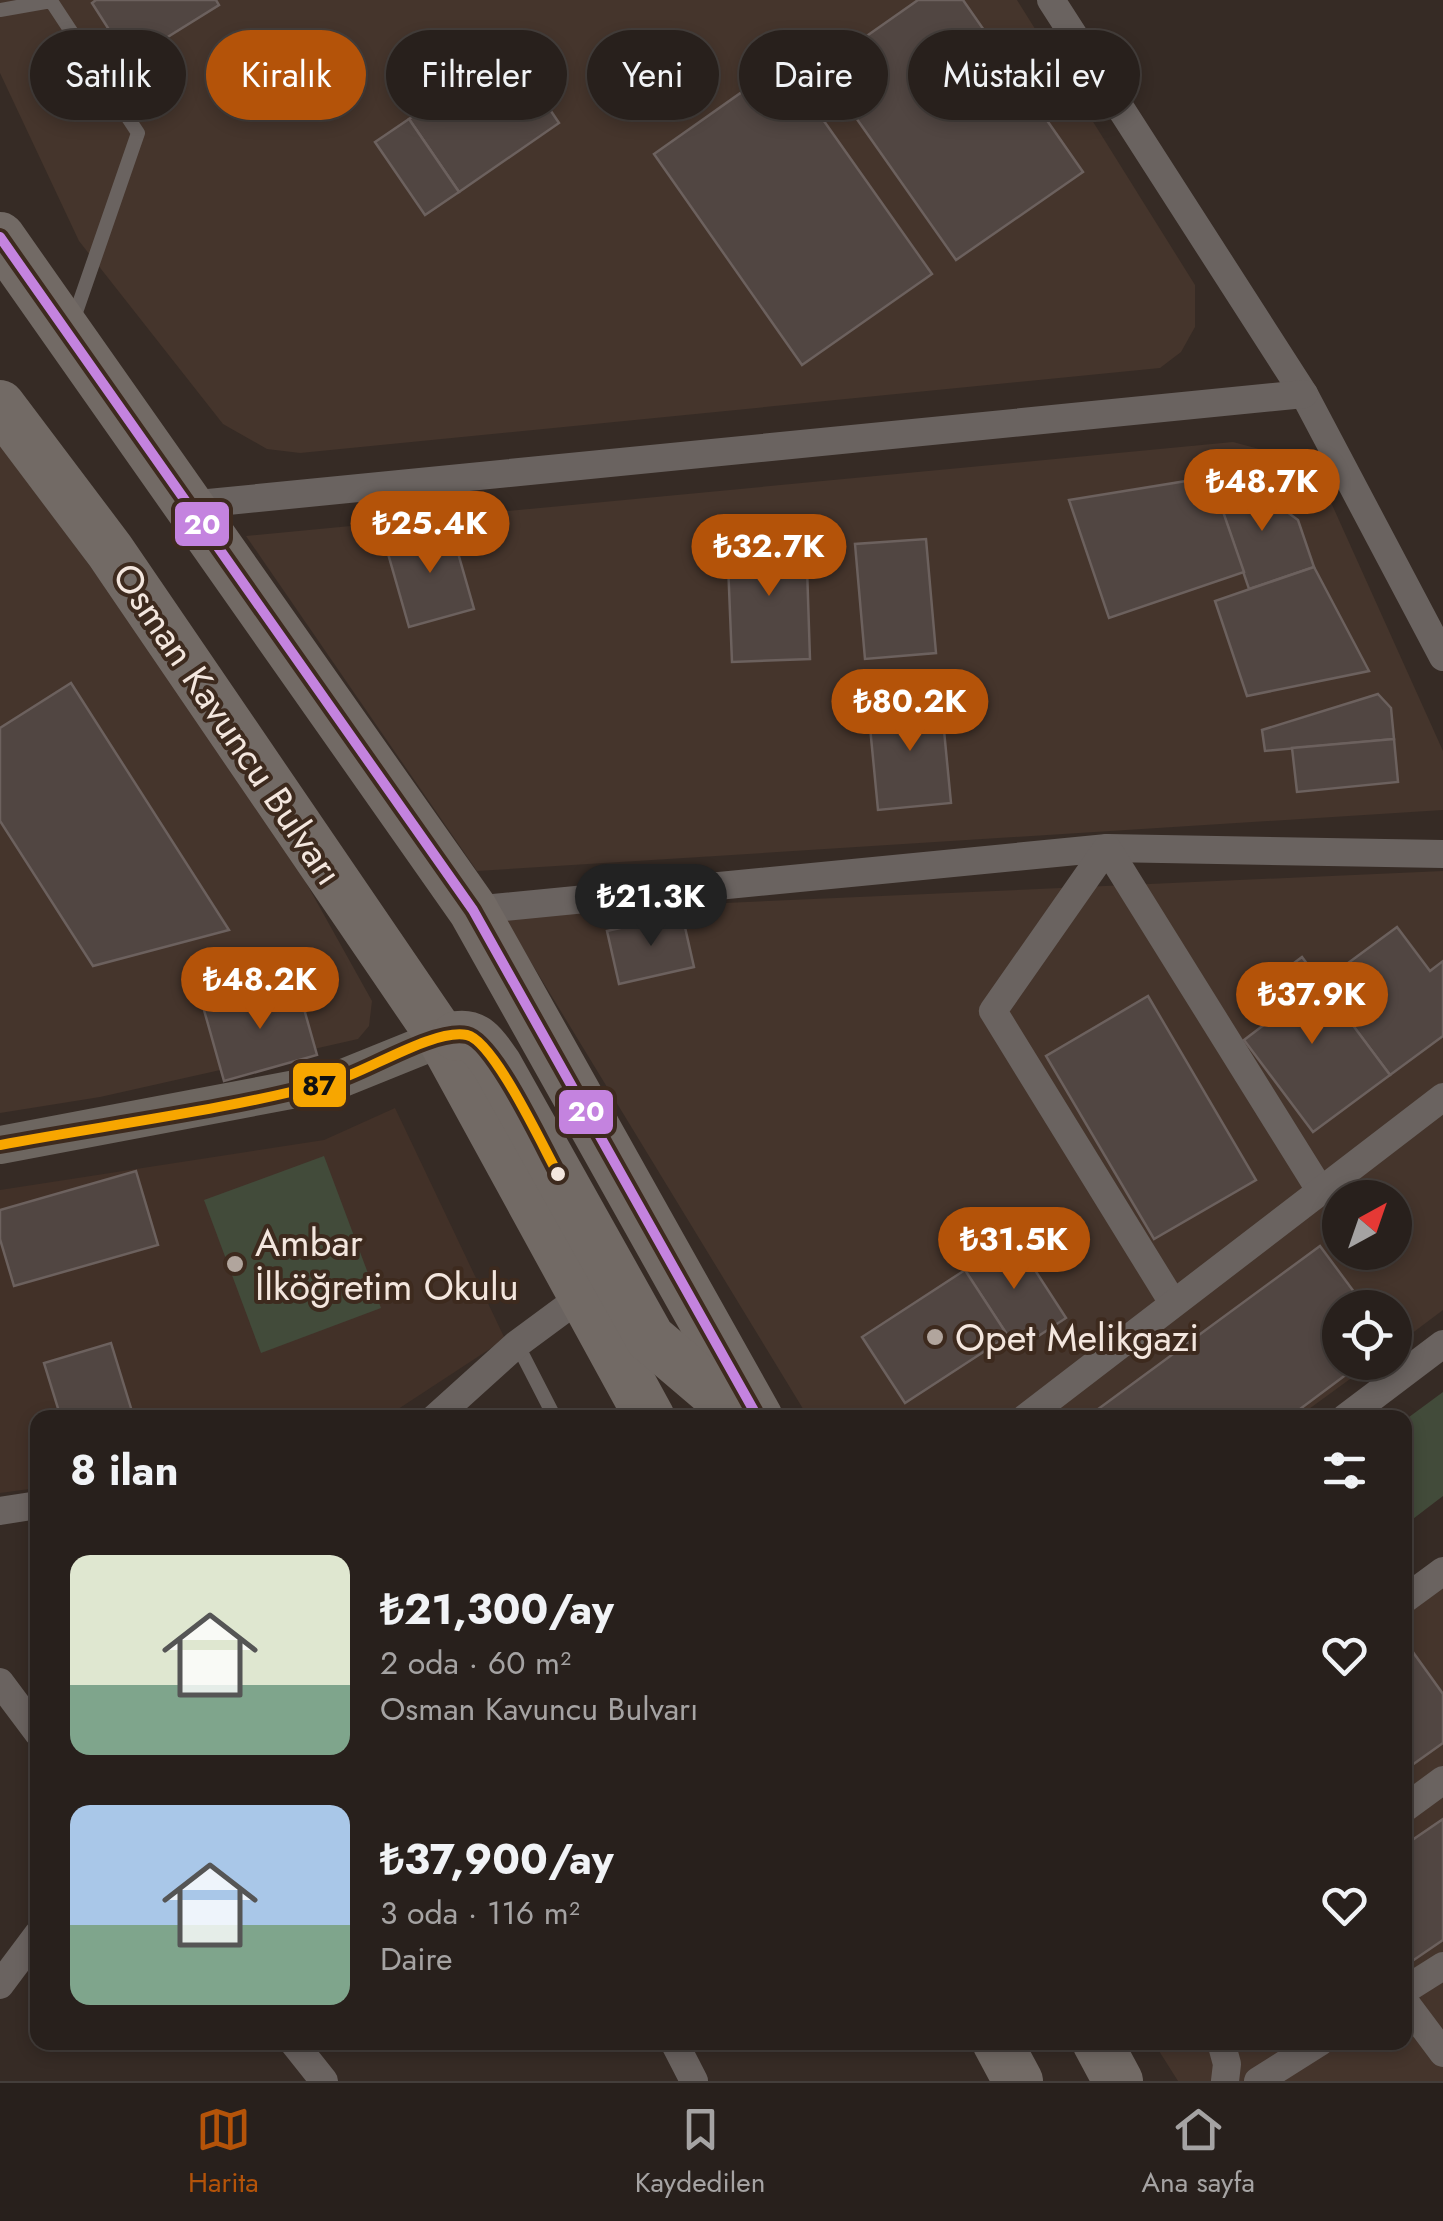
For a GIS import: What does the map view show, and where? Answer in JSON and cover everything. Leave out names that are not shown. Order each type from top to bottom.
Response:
[{"type":"highway","points":[[0,236],[473,910],[754,1410]]},
{"type":"highway","name":"Osman Kavuncu Bulvarı","points":[[0,405],[110,551],[442,1038],[646,1410]]},
{"type":"highway","points":[[442,1038],[466,1035],[482,1043],[650,1338],[735,1410]]},
{"type":"highway","points":[[1001,2050],[1018,2081]]},
{"type":"highway","points":[[1101,2050],[1118,2081]]},
{"type":"street","points":[[1051,0],[1304,394],[1443,657]]},
{"type":"street","points":[[188,505],[1304,394]]},
{"type":"street","points":[[1107,848],[1320,1190]]},
{"type":"street","points":[[1107,848],[993,1012],[1173,1303]]},
{"type":"street","points":[[473,910],[1107,848],[1443,854]]},
{"type":"street","points":[[0,1145],[333,1082],[442,1038]]},
{"type":"street","points":[[1035,1410],[1443,1097]]},
{"type":"street","points":[[446,1410],[517,1344],[582,1296]]},
{"type":"street","points":[[1356,1410],[1443,1344]]},
{"type":"street","points":[[0,1510],[30,1506]]},
{"type":"street","points":[[1424,1585],[1443,1607]]},
{"type":"street","points":[[0,1682],[30,1722]]},
{"type":"street","points":[[1412,1803],[1443,1780]]},
{"type":"street","points":[[0,1985],[9,1955],[30,1940]]},
{"type":"street","points":[[1412,1986],[1443,1966]]},
{"type":"street","points":[[1412,2011],[1443,2053]]},
{"type":"street","points":[[299,2050],[324,2081]]},
{"type":"street","points":[[678,2050],[694,2081]]},
{"type":"street","points":[[1223,2050],[1227,2064],[1225,2081]]},
{"type":"street","points":[[1258,2081],[1307,2050]]},
{"type":"lane","points":[[0,10],[51,1],[138,133],[68,334]]},
{"type":"lane","points":[[517,1344],[551,1410]]},
{"type":"shaded area","points":[[0,0],[1017,0],[1036,30],[908,30],[908,120],[1092,120],[1195,285],[1195,327],[1181,352],[1160,368],[300,453],[267,449],[223,424],[79,241],[0,73]]},
{"type":"shaded area","points":[[1233,442],[1285,456],[1317,481],[1329,498],[1443,751],[1443,810],[477,871],[246,536]]},
{"type":"shaded area","points":[[0,443],[144,640],[304,879],[372,1001],[369,1026],[358,1039],[100,1097],[0,1113]]},
{"type":"shaded area","points":[[1443,871],[1443,1310],[1412,1333],[1412,1290],[1322,1290],[1322,1380],[1349,1380],[1308,1410],[804,1410],[501,913]]},
{"type":"shaded area","name":"Ambar İlköğretim Okulu","points":[[395,1108],[505,1339],[397,1410],[30,1410],[30,1489],[0,1493],[0,1190],[324,1140]]},
{"type":"shaded area","points":[[1443,1579],[1443,2081],[1178,2081],[1158,2050],[1412,2050],[1412,1602]]},
{"type":"green space","points":[[324,1156],[381,1308],[261,1353],[204,1200]]},
{"type":"green space","points":[[1443,1392],[1443,1496],[1412,1520],[1412,1415]]},
{"type":"building","points":[[216,0],[219,5],[179,30],[109,30],[92,3]]},
{"type":"building","points":[[918,0],[963,0],[984,30],[908,30],[908,120],[1047,120],[1083,172],[956,260],[858,120],[888,120],[888,30],[875,30]]},
{"type":"building","points":[[739,94],[739,120],[823,120],[932,274],[802,365],[654,154],[702,120],[719,120],[719,108]]},
{"type":"building","points":[[410,120],[557,120],[559,123],[459,192]]},
{"type":"building","points":[[410,120],[459,192],[425,215],[375,142]]},
{"type":"building","points":[[1211,477],[1253,487],[1298,520],[1314,567],[1249,589]]},
{"type":"building","points":[[1211,477],[1244,572],[1109,618],[1069,500]]},
{"type":"building","points":[[450,525],[474,609],[409,627],[385,543]]},
{"type":"building","points":[[806,537],[810,659],[732,662],[727,539]]},
{"type":"building","points":[[926,539],[936,653],[865,659],[855,544]]},
{"type":"building","points":[[1314,567],[1369,671],[1247,696],[1215,601]]},
{"type":"building","points":[[71,683],[229,930],[93,966],[0,821],[0,728]]},
{"type":"building","points":[[1378,694],[1391,708],[1394,739],[1265,751],[1262,730]]},
{"type":"building","points":[[941,699],[951,803],[878,810],[868,706]]},
{"type":"building","points":[[1394,739],[1398,782],[1297,792],[1292,748]]},
{"type":"building","points":[[682,914],[694,967],[619,984],[607,931]]},
{"type":"building","points":[[1397,927],[1430,971],[1443,961],[1443,1036],[1390,1075],[1321,983]]},
{"type":"building","points":[[1302,957],[1390,1075],[1313,1132],[1244,1040],[1269,1021],[1250,996]]},
{"type":"building","points":[[297,984],[317,1055],[224,1081],[204,1010]]},
{"type":"building","points":[[1148,996],[1256,1180],[1154,1239],[1046,1056]]},
{"type":"building","points":[[136,1171],[158,1245],[14,1286],[0,1239],[0,1210]]},
{"type":"building","points":[[1011,1233],[1066,1318],[1017,1350],[962,1266]]},
{"type":"building","points":[[1320,1246],[1322,1270],[1338,1270],[1353,1290],[1322,1290],[1322,1380],[1339,1380],[1299,1410],[1097,1410]]},
{"type":"building","points":[[965,1270],[1008,1336],[905,1403],[862,1337]]},
{"type":"building","points":[[111,1343],[132,1410],[59,1410],[44,1363]]},
{"type":"building","points":[[1412,1651],[1443,1694],[1443,1743],[1412,1765]]},
{"type":"building","points":[[1443,1819],[1443,1940],[1412,1961],[1412,1840]]},
{"type":"transit line","name":"20","points":[[0,237],[473,910],[754,1410]]},
{"type":"transit line","name":"87","points":[[0,1145],[291,1092],[345,1077],[437,1038],[467,1035],[478,1042],[504,1074],[558,1174]]},
{"type":"place","name":"Ambar İlköğretim Okulu","points":[[235,1264]]},
{"type":"place","name":"Opet Melikgazi","points":[[935,1337]]}]
